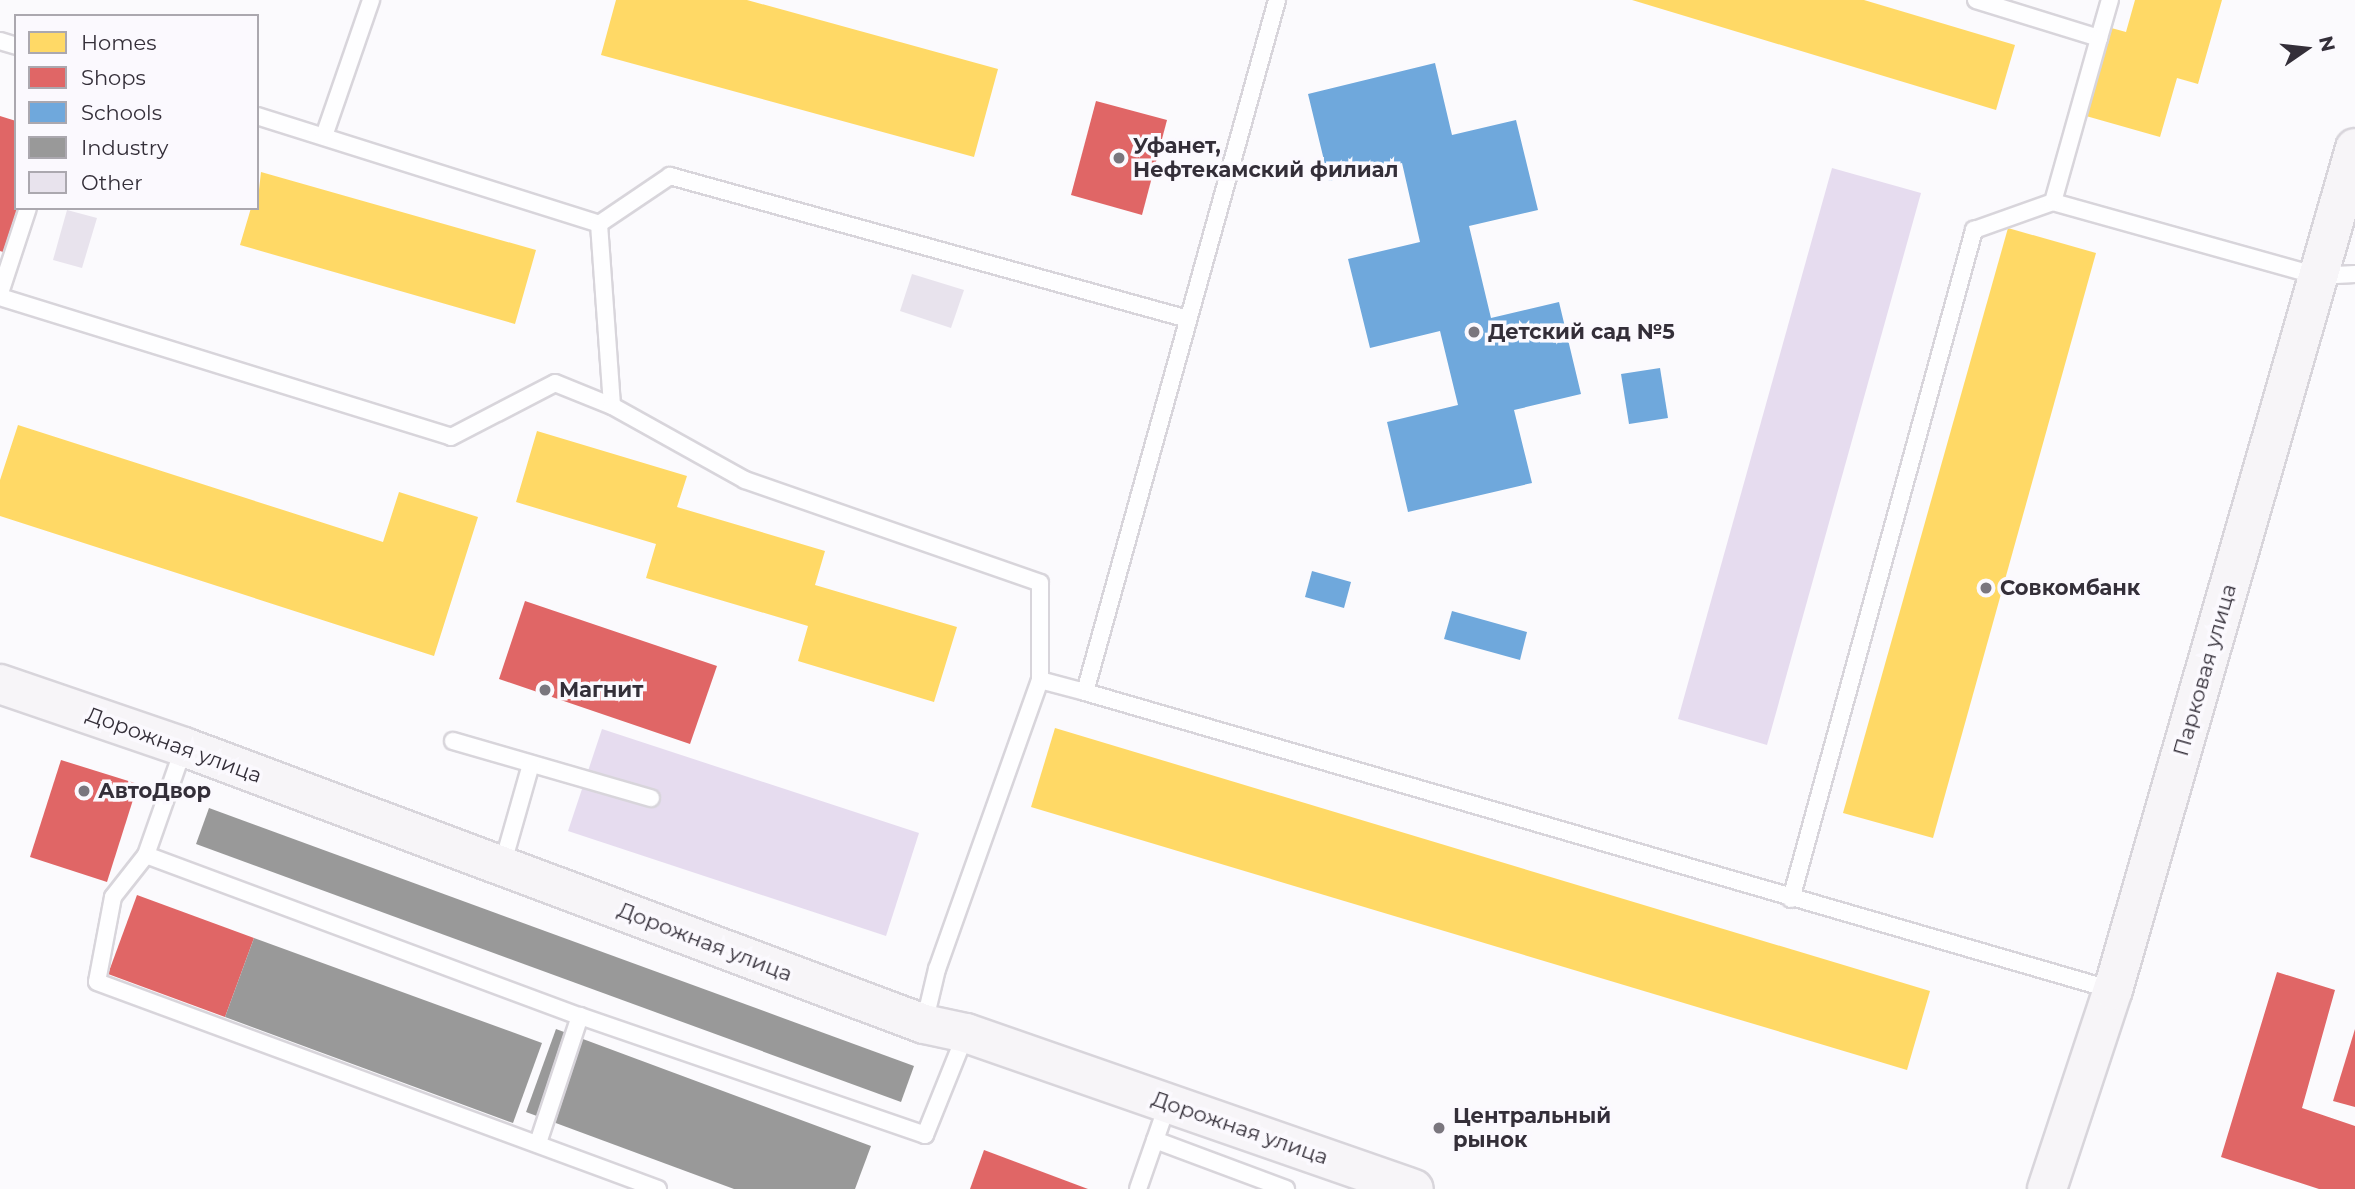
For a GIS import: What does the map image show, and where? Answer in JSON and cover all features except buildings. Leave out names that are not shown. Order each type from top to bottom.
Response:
[{"type":"main road","name":"Парковая улица","points":[[2046,1189],[2113,990],[2355,148]]},
{"type":"main road","name":"Дорожная улица","points":[[0,684],[184,747],[924,1024],[966,1033],[1413,1189]]},
{"type":"lane","points":[[324,136],[370,0]]},
{"type":"lane","points":[[1085,692],[1277,0]]},
{"type":"lane","points":[[1976,0],[2099,38]]},
{"type":"lane","points":[[2053,202],[2110,0]]},
{"type":"lane","points":[[259,117],[600,224]]},
{"type":"lane","points":[[600,224],[670,176],[1188,318]]},
{"type":"lane","points":[[1791,899],[1973,230],[2053,202],[2318,276],[2355,274]]},
{"type":"lane","points":[[27,210],[0,295],[451,437],[555,383],[612,406],[745,480],[1040,583],[1040,680],[937,969],[924,1024]]},
{"type":"lane","points":[[600,224],[612,406]]},
{"type":"lane","points":[[1040,680],[2113,990]]},
{"type":"lane","points":[[453,741],[651,798]]},
{"type":"lane","points":[[184,747],[146,855],[113,897],[97,982],[658,1189]]},
{"type":"lane","points":[[502,866],[531,764]]},
{"type":"lane","points":[[146,855],[580,1016],[925,1135],[966,1033]]},
{"type":"lane","points":[[538,1143],[580,1016]]},
{"type":"lane","points":[[1138,1189],[1168,1103]]},
{"type":"lane","points":[[1155,1140],[1286,1189]]},
{"type":"shaded area","points":[[1832,168],[1921,193],[1767,745],[1678,719]]},
{"type":"shaded area","points":[[602,729],[919,833],[886,936],[568,831]]},
{"type":"place","name":"Уфанет, Нефтекамский филиал","points":[[1119,158]]},
{"type":"place","name":"Детский сад №5","points":[[1474,332]]},
{"type":"place","name":"Совкомбанк","points":[[1986,588]]},
{"type":"place","name":"Магнит","points":[[545,690]]},
{"type":"place","name":"АвтоДвор","points":[[84,791]]},
{"type":"place","name":"Центральный рынок","points":[[1439,1128]]}]
